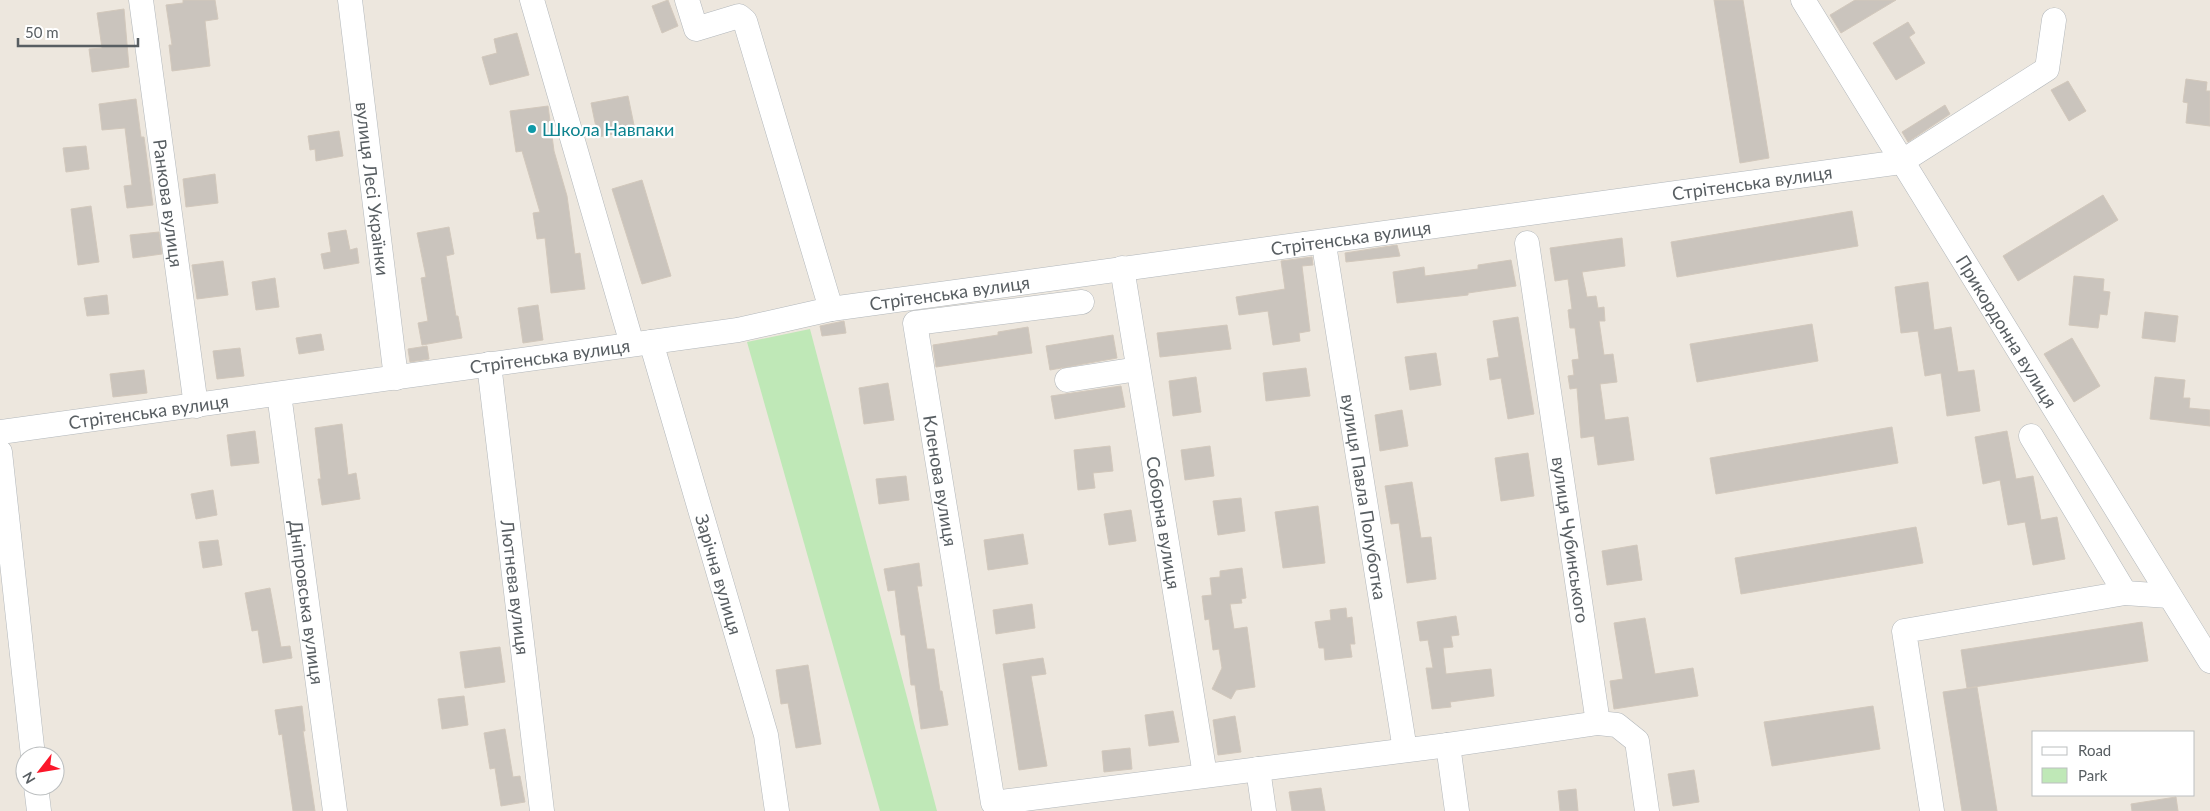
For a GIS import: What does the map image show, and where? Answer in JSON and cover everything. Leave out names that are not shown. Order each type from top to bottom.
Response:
[{"type":"street","name":"Ранкова вулиця","points":[[141,0],[196,406]]},
{"type":"street","name":"вулиця Лесі Українки","points":[[350,0],[396,378]]},
{"type":"street","name":"Зарічна вулиця","points":[[532,0],[766,735],[777,811]]},
{"type":"street","points":[[687,0],[696,29],[739,16],[746,21],[831,309]]},
{"type":"street","name":"Прикордонна вулиця","points":[[1803,0],[2210,661]]},
{"type":"street","points":[[1901,162],[2047,69],[2054,20]]},
{"type":"street","name":"Стрітенська вулиця","points":[[0,432],[738,330],[831,309],[1901,162]]},
{"type":"street","name":"вулиця Павла Полуботка","points":[[1325,242],[1326,260],[1405,750]]},
{"type":"street","name":"вулиця Чубинського","points":[[1527,242],[1598,723]]},
{"type":"street","name":"Соборна вулиця","points":[[1122,268],[1205,776]]},
{"type":"street","name":"Кленова вулиця","points":[[1075,802],[993,803],[915,323],[1082,302]]},
{"type":"street","name":"Лютнева вулиця","points":[[489,364],[542,811]]},
{"type":"street","points":[[1067,380],[1138,369]]},
{"type":"street","name":"Дніпровська вулиця","points":[[280,394],[335,811]]},
{"type":"street","points":[[2031,436],[2125,593]]},
{"type":"street","points":[[0,452],[32,746]]},
{"type":"street","points":[[1932,811],[1904,631],[2125,593],[2169,596]]},
{"type":"street","points":[[1075,802],[1205,776],[1448,745],[1598,723],[1617,725],[1637,741],[1647,811]]},
{"type":"street","points":[[1448,745],[1457,811]]},
{"type":"street","points":[[1258,769],[1264,811]]},
{"type":"street","points":[[37,796],[39,811]]},
{"type":"green space","points":[[810,329],[937,811],[880,811],[747,342]]},
{"type":"building","points":[[183,0],[215,0],[218,19],[205,21],[210,66],[172,71],[169,45],[172,45],[166,5],[183,3]]},
{"type":"building","points":[[668,0],[678,26],[662,33],[652,6]]},
{"type":"building","points":[[1714,0],[1743,0],[1769,158],[1740,163]]},
{"type":"building","points":[[1855,0],[1896,0],[1841,33],[1830,15]]},
{"type":"building","points":[[124,9],[129,67],[92,72],[89,49],[102,48],[97,13]]},
{"type":"building","points":[[1908,22],[1915,33],[1909,37],[1925,63],[1896,80],[1873,43]]},
{"type":"building","points":[[517,33],[529,75],[490,85],[482,57],[497,53],[494,39]]},
{"type":"building","points":[[2186,79],[2207,82],[2206,91],[2210,91],[2210,126],[2186,123],[2188,103],[2183,102]]},
{"type":"building","points":[[2068,81],[2086,111],[2069,121],[2051,90]]},
{"type":"building","points":[[628,96],[635,130],[598,137],[591,103]]},
{"type":"building","points":[[136,99],[141,137],[144,137],[153,205],[127,208],[124,186],[132,185],[125,128],[102,130],[99,104]]},
{"type":"building","points":[[1945,105],[1950,114],[1908,142],[1902,132]]},
{"type":"building","points":[[548,106],[554,151],[567,196],[575,254],[580,253],[585,289],[551,293],[545,238],[537,239],[533,213],[540,212],[522,151],[516,152],[510,111]]},
{"type":"building","points":[[339,131],[343,156],[316,161],[315,149],[310,150],[308,136]]},
{"type":"building","points":[[86,146],[89,169],[66,172],[63,148]]},
{"type":"building","points":[[215,174],[218,203],[186,207],[183,179]]},
{"type":"building","points":[[642,180],[671,276],[642,284],[612,189]]},
{"type":"building","points":[[2103,195],[2118,220],[2018,281],[2003,256]]},
{"type":"building","points":[[91,206],[99,262],[78,265],[71,209]]},
{"type":"building","points":[[1852,211],[1858,246],[1677,277],[1671,242]]},
{"type":"building","points":[[449,227],[454,254],[446,256],[456,316],[458,316],[462,338],[422,345],[418,323],[428,321],[421,278],[426,277],[417,233]]},
{"type":"building","points":[[346,230],[350,250],[357,248],[359,263],[324,269],[321,254],[331,252],[328,233]]},
{"type":"building","points":[[159,232],[162,254],[133,258],[130,235]]},
{"type":"building","points":[[1622,238],[1625,266],[1582,272],[1587,297],[1596,296],[1598,308],[1604,307],[1605,321],[1599,321],[1604,355],[1613,354],[1617,382],[1600,384],[1605,420],[1628,417],[1634,460],[1598,465],[1594,436],[1581,438],[1577,388],[1570,389],[1568,376],[1574,375],[1572,360],[1579,359],[1575,328],[1570,328],[1568,310],[1572,309],[1568,279],[1555,281],[1550,248]]},
{"type":"building","points":[[1397,245],[1400,256],[1346,262],[1345,253]]},
{"type":"building","points":[[1312,257],[1313,265],[1302,266],[1310,331],[1299,333],[1300,341],[1273,345],[1268,311],[1239,315],[1236,297],[1285,289],[1281,261]]},
{"type":"building","points":[[1511,260],[1516,286],[1468,293],[1468,295],[1397,303],[1393,272],[1424,267],[1425,276],[1478,269],[1478,265]]},
{"type":"building","points":[[223,261],[228,295],[197,299],[192,265]]},
{"type":"building","points":[[2074,276],[2104,279],[2103,291],[2110,292],[2107,315],[2100,314],[2098,328],[2069,325]]},
{"type":"building","points":[[275,278],[279,307],[256,310],[252,282]]},
{"type":"building","points":[[1928,282],[1934,330],[1951,327],[1958,372],[1974,370],[1980,411],[1947,416],[1941,373],[1925,376],[1918,331],[1901,333],[1895,287]]},
{"type":"building","points":[[107,295],[109,314],[87,316],[84,298]]},
{"type":"building","points":[[538,305],[543,340],[523,343],[518,308]]},
{"type":"building","points":[[2145,312],[2178,316],[2175,342],[2142,338]]},
{"type":"building","points":[[1518,317],[1534,414],[1508,419],[1501,378],[1490,380],[1487,359],[1499,357],[1493,321]]},
{"type":"building","points":[[844,321],[846,333],[822,336],[820,326]]},
{"type":"building","points":[[1812,324],[1818,361],[1697,382],[1690,344]]},
{"type":"building","points":[[1227,325],[1231,349],[1160,357],[1157,333]]},
{"type":"building","points":[[1028,327],[1032,353],[936,367],[933,345],[998,335],[998,332]]},
{"type":"building","points":[[321,334],[324,350],[299,354],[296,338]]},
{"type":"building","points":[[1113,335],[1117,358],[1050,370],[1046,346]]},
{"type":"building","points":[[2072,338],[2100,386],[2074,402],[2044,354]]},
{"type":"building","points":[[427,346],[429,359],[410,362],[408,349]]},
{"type":"building","points":[[240,348],[244,376],[217,379],[213,351]]},
{"type":"building","points":[[1436,353],[1441,385],[1410,390],[1405,357]]},
{"type":"building","points":[[1306,368],[1310,396],[1266,401],[1263,373]]},
{"type":"building","points":[[144,370],[147,393],[113,397],[110,374]]},
{"type":"building","points":[[1196,377],[1201,412],[1173,416],[1169,381]]},
{"type":"building","points":[[2155,377],[2185,380],[2183,398],[2190,398],[2189,408],[2210,410],[2210,426],[2150,419]]},
{"type":"building","points":[[888,383],[894,420],[864,424],[859,388]]},
{"type":"building","points":[[1121,386],[1125,407],[1055,419],[1051,396]]},
{"type":"building","points":[[1402,410],[1408,446],[1380,451],[1375,415]]},
{"type":"building","points":[[342,424],[348,475],[356,473],[360,499],[322,505],[318,479],[321,479],[315,428]]},
{"type":"building","points":[[1892,427],[1898,463],[1716,494],[1710,458]]},
{"type":"building","points":[[255,431],[259,463],[231,466],[227,435]]},
{"type":"building","points":[[2007,431],[2016,479],[2033,476],[2041,520],[2057,517],[2065,559],[2033,565],[2025,522],[2008,525],[2000,480],[1983,484],[1975,437]]},
{"type":"building","points":[[1110,446],[1113,471],[1093,473],[1095,488],[1078,490],[1074,450]]},
{"type":"building","points":[[1210,446],[1214,476],[1185,480],[1181,450]]},
{"type":"building","points":[[1528,453],[1534,496],[1501,501],[1495,458]]},
{"type":"building","points":[[906,476],[909,500],[879,504],[876,479]]},
{"type":"building","points":[[1412,482],[1421,538],[1431,537],[1436,579],[1407,583],[1399,523],[1391,524],[1385,486]]},
{"type":"building","points":[[213,490],[217,515],[196,519],[191,494]]},
{"type":"building","points":[[1241,498],[1245,531],[1218,535],[1213,501]]},
{"type":"building","points":[[1318,506],[1325,563],[1283,568],[1275,512]]},
{"type":"building","points":[[1131,510],[1136,541],[1109,545],[1104,514]]},
{"type":"building","points":[[1916,527],[1923,563],[1741,594],[1735,558]]},
{"type":"building","points":[[1023,534],[1028,564],[988,570],[984,540]]},
{"type":"building","points":[[218,540],[222,565],[203,568],[199,542]]},
{"type":"building","points":[[1637,545],[1642,580],[1607,585],[1602,551]]},
{"type":"building","points":[[919,563],[922,586],[917,586],[927,649],[934,649],[940,691],[942,691],[948,725],[921,729],[915,685],[911,685],[905,635],[901,635],[895,590],[888,591],[884,569]]},
{"type":"building","points":[[1242,568],[1246,598],[1241,599],[1242,603],[1230,604],[1234,629],[1247,627],[1255,687],[1236,690],[1231,699],[1212,689],[1222,668],[1219,649],[1213,650],[1209,619],[1205,620],[1202,596],[1212,595],[1210,578],[1220,577],[1220,571]]},
{"type":"building","points":[[270,588],[281,647],[290,646],[292,658],[263,663],[258,630],[252,631],[245,593]]},
{"type":"building","points":[[1032,604],[1035,628],[996,634],[993,610]]},
{"type":"building","points":[[1346,608],[1347,618],[1352,617],[1355,644],[1350,644],[1352,657],[1325,660],[1324,648],[1319,648],[1315,622],[1331,620],[1330,610]]},
{"type":"building","points":[[1456,616],[1459,635],[1451,636],[1453,647],[1443,648],[1446,674],[1491,669],[1494,696],[1450,702],[1451,707],[1432,709],[1426,668],[1433,668],[1428,640],[1420,641],[1417,622]]},
{"type":"building","points":[[1645,618],[1655,674],[1693,668],[1698,696],[1614,709],[1610,681],[1623,679],[1614,623]]},
{"type":"building","points":[[2142,622],[2148,661],[1967,688],[1961,650]]},
{"type":"building","points":[[500,647],[505,682],[465,688],[460,652]]},
{"type":"building","points":[[1043,658],[1046,674],[1031,676],[1047,766],[1019,770],[1003,664]]},
{"type":"building","points":[[808,665],[821,744],[796,748],[788,703],[781,704],[776,670]]},
{"type":"building","points":[[1977,687],[1997,811],[1962,811],[1943,692]]},
{"type":"building","points":[[464,696],[468,725],[442,729],[438,699]]},
{"type":"building","points":[[302,706],[305,731],[303,731],[315,811],[293,811],[282,734],[279,735],[275,710]]},
{"type":"building","points":[[1873,706],[1880,749],[1772,766],[1764,722]]},
{"type":"building","points":[[1173,711],[1179,742],[1149,746],[1145,715]]},
{"type":"building","points":[[1235,716],[1241,752],[1218,755],[1213,720]]},
{"type":"building","points":[[505,729],[513,777],[520,776],[525,802],[501,806],[495,768],[490,769],[484,733]]},
{"type":"building","points":[[1130,748],[1132,769],[1104,772],[1102,751]]},
{"type":"building","points":[[1694,770],[1699,802],[1673,806],[1668,774]]},
{"type":"building","points":[[1321,788],[1325,811],[1292,811],[1289,792]]},
{"type":"building","points":[[1576,789],[1578,811],[1560,811],[1558,791]]},
{"type":"building","points":[[2176,797],[2178,811],[2132,811],[2131,804]]},
{"type":"place","name":"Школа Навпаки","points":[[532,129]]}]
